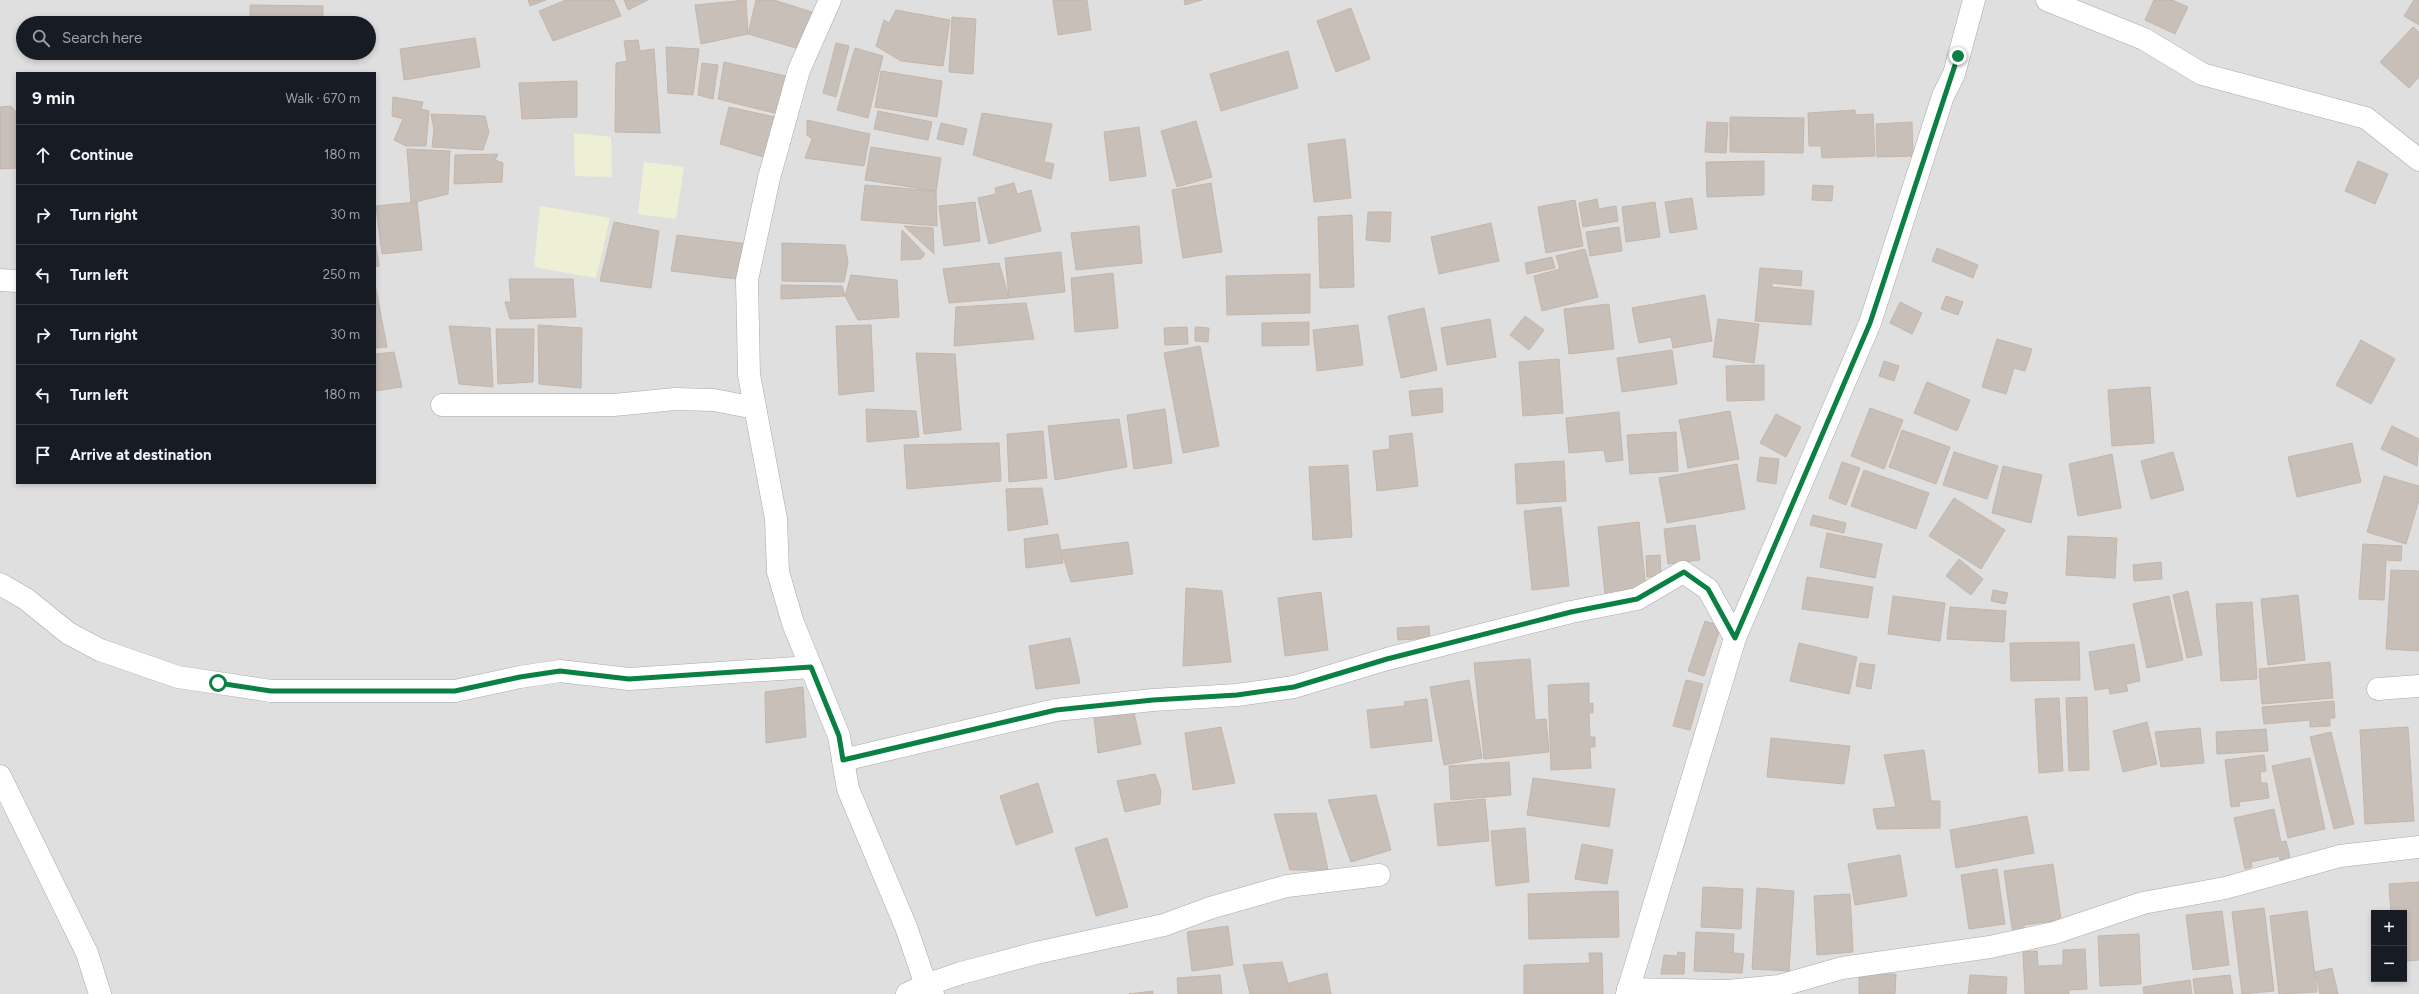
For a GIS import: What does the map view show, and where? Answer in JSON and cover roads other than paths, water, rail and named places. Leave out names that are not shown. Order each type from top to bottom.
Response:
[{"type":"street","points":[[830,0],[799,70],[769,178],[747,280],[749,375],[776,519],[778,572],[793,623],[839,736],[848,789],[906,927],[922,991],[1036,953],[1164,925],[1210,908],[1287,886],[1379,875]]},
{"type":"street","points":[[1974,0],[1954,74],[1943,96],[1870,323],[1735,638],[1627,992],[1727,991],[1779,986],[1842,968],[1990,948],[2054,933],[2142,903],[2225,888],[2340,856],[2419,846]]},
{"type":"street","points":[[2048,0],[2144,40],[2202,74],[2366,118],[2419,160]]},
{"type":"street","points":[[0,280],[16,281]]},
{"type":"street","points":[[442,405],[614,405],[675,399],[714,400],[755,408]]},
{"type":"street","points":[[843,760],[1056,710],[1153,700],[1237,695],[1294,687],[1387,659],[1571,612],[1637,599],[1684,572],[1708,589],[1735,638]]},
{"type":"street","points":[[0,584],[26,599],[68,633],[100,650],[178,677],[271,691],[455,691],[520,677],[560,671],[629,679],[811,667]]},
{"type":"street","points":[[2378,689],[2419,686]]},
{"type":"street","points":[[0,776],[87,953],[100,994]]}]
